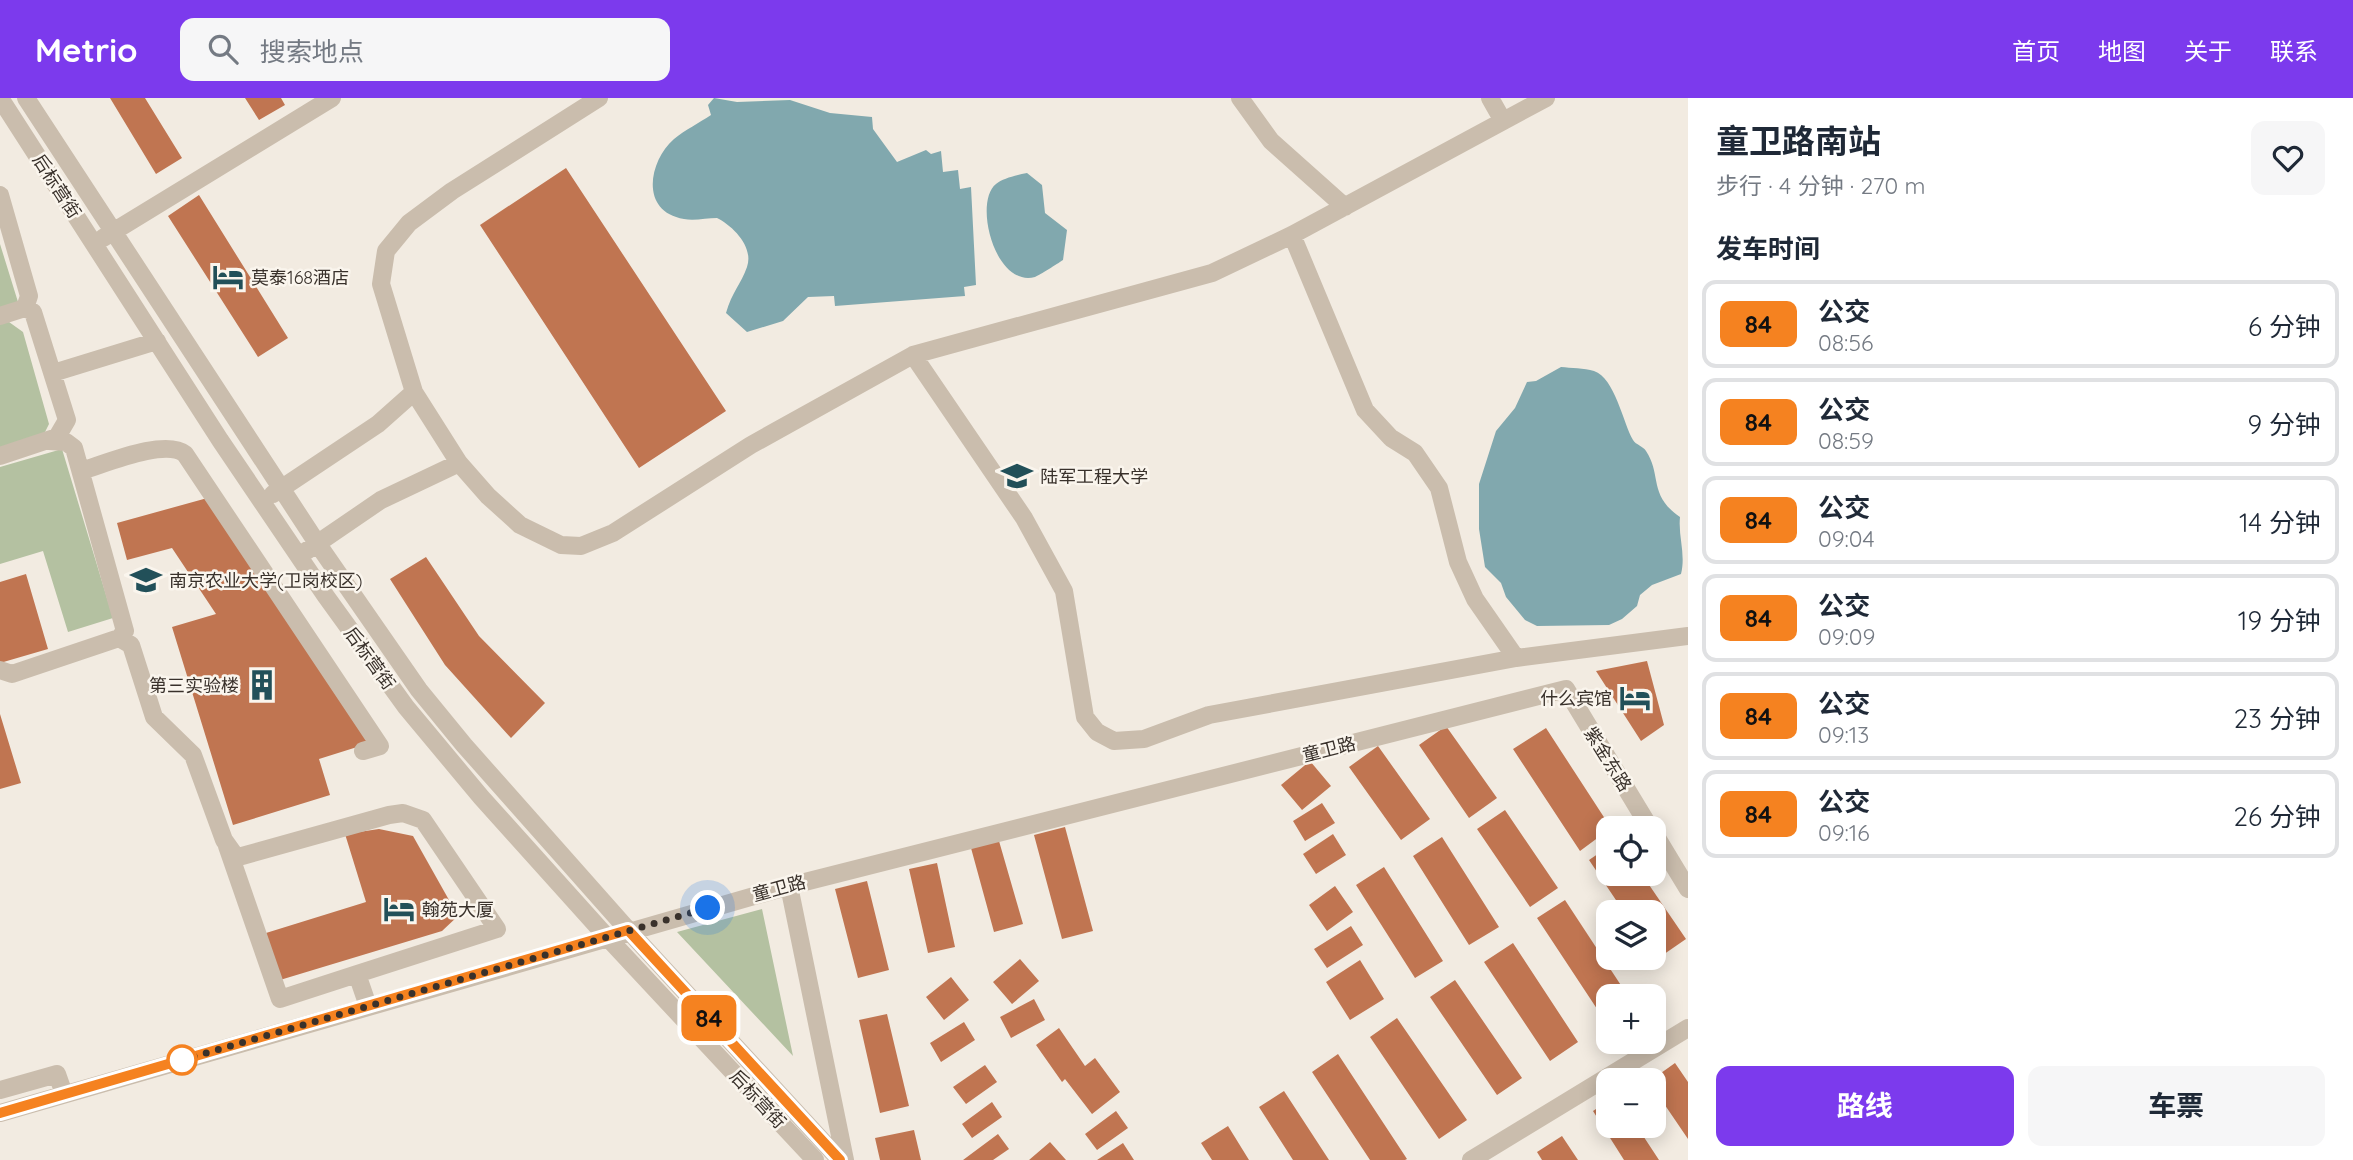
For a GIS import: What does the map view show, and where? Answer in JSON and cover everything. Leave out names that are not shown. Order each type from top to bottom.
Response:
[{"type":"street","name":"后标营街","points":[[0,98],[299,556],[432,740],[606,936],[815,1160]]},
{"type":"street","name":"后标营街","points":[[26,98],[380,636],[464,745],[628,930],[840,1160]]},
{"type":"street","points":[[94,243],[332,98]]},
{"type":"street","points":[[599,98],[452,191],[409,223],[386,251],[381,284],[414,392],[459,463],[488,496],[520,525],[561,545],[580,547],[613,533],[751,445],[913,355],[1212,273],[1292,235],[1546,98]]},
{"type":"street","points":[[1240,98],[1271,141],[1345,206]]},
{"type":"street","points":[[1490,98],[1503,121]]},
{"type":"street","points":[[0,195],[29,296],[25,308]]},
{"type":"street","points":[[1292,235],[1365,410],[1391,438],[1415,453],[1439,488],[1458,562],[1475,599],[1516,658]]},
{"type":"street","points":[[138,311],[157,299]]},
{"type":"street","points":[[0,316],[25,308]]},
{"type":"street","points":[[25,308],[35,316],[66,421],[62,432],[49,441]]},
{"type":"street","points":[[53,373],[157,341]]},
{"type":"street","points":[[913,355],[1024,518],[1064,591],[1085,717],[1097,732],[1114,741],[1144,738],[1209,715],[1516,658],[1687,638]]},
{"type":"street","points":[[262,501],[378,424],[414,392]]},
{"type":"street","points":[[0,456],[49,441],[62,441],[73,446],[126,625],[119,638],[12,674],[0,670]]},
{"type":"street","points":[[81,471],[155,449],[173,447],[185,454],[380,746],[363,751]]},
{"type":"street","points":[[299,556],[381,500],[459,463]]},
{"type":"street","points":[[119,638],[131,645],[158,723],[183,744],[197,764],[224,841],[280,999],[497,929],[423,820],[403,813],[242,856],[234,854],[224,841]]},
{"type":"street","name":"童卫路","points":[[0,1113],[606,936],[789,886],[1566,690]]},
{"type":"street","name":"紫金东路","points":[[1566,690],[1643,816]]},
{"type":"street","points":[[1666,853],[1688,889]]},
{"type":"street","points":[[789,886],[845,1160]]},
{"type":"street","points":[[358,974],[368,1006]]},
{"type":"street","points":[[1471,1160],[1688,1028]]},
{"type":"street","points":[[0,1090],[57,1073],[64,1094]]},
{"type":"green space","points":[[0,244],[18,302],[0,308]]},
{"type":"green space","points":[[9,322],[23,332],[49,424],[44,434],[0,448],[0,324]]},
{"type":"green space","points":[[62,449],[113,618],[68,632],[43,551],[0,564],[0,467]]},
{"type":"green space","points":[[762,909],[793,1056],[677,932]]},
{"type":"water","points":[[714,98],[737,102],[790,100],[830,113],[872,117],[873,129],[897,162],[926,150],[931,154],[941,151],[943,172],[958,170],[960,189],[971,187],[976,285],[964,287],[965,296],[835,306],[834,296],[808,297],[783,321],[747,332],[726,313],[747,267],[748,252],[741,238],[717,218],[688,220],[670,214],[660,207],[653,185],[658,160],[665,149],[678,136],[711,115],[708,105]]},
{"type":"water","points":[[1027,173],[1042,185],[1045,213],[1067,230],[1063,260],[1035,277],[1021,277],[1009,270],[999,257],[988,224],[989,194],[996,184],[1006,178]]},
{"type":"water","points":[[1561,367],[1594,371],[1608,382],[1633,440],[1645,449],[1651,460],[1663,501],[1680,517],[1683,559],[1681,574],[1652,585],[1640,595],[1637,606],[1622,619],[1609,625],[1537,626],[1525,620],[1506,597],[1501,583],[1485,567],[1479,529],[1479,484],[1496,431],[1515,408],[1527,382],[1536,381]]},
{"type":"building","points":[[110,98],[145,98],[182,158],[156,174]]},
{"type":"building","points":[[245,98],[281,98],[285,105],[259,120]]},
{"type":"building","points":[[566,168],[726,411],[639,468],[480,225]]},
{"type":"building","name":"莫泰168酒店","points":[[199,195],[288,338],[258,357],[168,216]]},
{"type":"building","name":"第三实验楼","points":[[211,497],[373,742],[319,759],[330,795],[233,825],[172,627],[216,614],[172,548],[127,560],[117,523]]},
{"type":"building","points":[[426,557],[479,636],[545,703],[511,738],[445,665],[390,579]]},
{"type":"building","points":[[26,574],[48,649],[0,663],[0,582]]},
{"type":"building","name":"什么宾馆","points":[[1647,661],[1664,725],[1641,741],[1596,671]]},
{"type":"building","points":[[0,714],[21,783],[0,789]]},
{"type":"building","points":[[1446,726],[1497,798],[1469,818],[1419,745]]},
{"type":"building","points":[[1546,728],[1603,816],[1596,816],[1596,839],[1580,851],[1513,749]]},
{"type":"building","points":[[1378,746],[1430,819],[1401,840],[1349,767]]},
{"type":"building","points":[[1310,761],[1331,786],[1302,810],[1281,785]]},
{"type":"building","points":[[1322,803],[1335,823],[1305,841],[1293,821]]},
{"type":"building","points":[[1505,810],[1558,888],[1530,907],[1477,829]]},
{"type":"building","points":[[1065,827],[1093,931],[1062,939],[1034,835]]},
{"type":"building","name":"翰苑大厦","points":[[379,829],[413,836],[458,916],[442,931],[280,980],[266,933],[366,902],[345,834]]},
{"type":"building","points":[[1333,834],[1346,855],[1316,874],[1303,854]]},
{"type":"building","points":[[1442,837],[1499,927],[1469,945],[1413,856]]},
{"type":"building","points":[[999,841],[1023,924],[994,932],[971,848]]},
{"type":"building","points":[[1596,855],[1596,870],[1589,860]]},
{"type":"building","points":[[937,863],[955,947],[928,953],[909,869]]},
{"type":"building","points":[[1384,867],[1443,961],[1415,978],[1356,885]]},
{"type":"building","points":[[867,881],[889,970],[858,978],[835,889]]},
{"type":"building","points":[[1335,886],[1353,912],[1327,931],[1309,905]]},
{"type":"building","points":[[1606,886],[1650,886],[1659,900],[1616,900]]},
{"type":"building","points":[[1565,900],[1596,947],[1596,970],[1611,970],[1620,984],[1596,984],[1596,1007],[1537,918]]},
{"type":"building","points":[[1666,910],[1686,939],[1666,953]]},
{"type":"building","points":[[1351,926],[1363,945],[1327,968],[1314,949]]},
{"type":"building","points":[[1513,943],[1578,1042],[1550,1061],[1484,962]]},
{"type":"building","points":[[1020,959],[1039,981],[1012,1004],[993,982]]},
{"type":"building","points":[[1360,960],[1384,999],[1350,1020],[1326,982]]},
{"type":"building","points":[[951,977],[969,1000],[944,1020],[926,997]]},
{"type":"building","points":[[1455,980],[1522,1078],[1497,1095],[1430,997]]},
{"type":"building","points":[[1034,999],[1045,1020],[1011,1038],[1000,1017]]},
{"type":"building","points":[[887,1014],[909,1106],[880,1113],[859,1020]]},
{"type":"building","points":[[1397,1018],[1467,1120],[1439,1139],[1370,1037]]},
{"type":"building","points":[[964,1022],[975,1040],[941,1062],[930,1043]]},
{"type":"building","points":[[1059,1028],[1085,1066],[1095,1058],[1120,1092],[1092,1114],[1065,1079],[1062,1082],[1036,1045]]},
{"type":"building","points":[[1338,1054],[1407,1159],[1370,1160],[1312,1072]]},
{"type":"building","points":[[1675,1063],[1688,1082],[1688,1139],[1666,1107],[1666,1069]]},
{"type":"building","points":[[985,1065],[997,1082],[966,1104],[953,1087]]},
{"type":"building","points":[[1284,1091],[1329,1160],[1293,1160],[1259,1107]]},
{"type":"building","points":[[992,1102],[1002,1117],[972,1138],[962,1124]]},
{"type":"building","points":[[1116,1111],[1128,1128],[1097,1150],[1085,1134]]},
{"type":"building","points":[[1228,1126],[1249,1160],[1212,1160],[1201,1143]]},
{"type":"building","points":[[914,1130],[921,1160],[880,1160],[875,1138]]},
{"type":"building","points":[[998,1134],[1009,1149],[993,1160],[963,1160]]},
{"type":"building","points":[[1562,1136],[1578,1160],[1542,1160],[1537,1152]]},
{"type":"building","points":[[1610,1138],[1645,1138],[1659,1160],[1624,1160]]},
{"type":"building","points":[[1050,1142],[1066,1160],[1029,1160]]},
{"type":"building","points":[[1123,1143],[1134,1160],[1097,1160]]},
{"type":"bus line","name":"84","points":[[0,1113],[628,930],[840,1160]]},
{"type":"place","name":"莫泰168酒店","points":[[228,277]]},
{"type":"place","name":"陆军工程大学","points":[[1017,476]]},
{"type":"place","name":"南京农业大学(卫岗校区)","points":[[146,580]]},
{"type":"place","name":"第三实验楼","points":[[262,685]]},
{"type":"place","name":"什么宾馆","points":[[1635,698]]},
{"type":"place","name":"翰苑大厦","points":[[399,909]]},
{"type":"route","points":[[182,1060],[708,908]]}]
